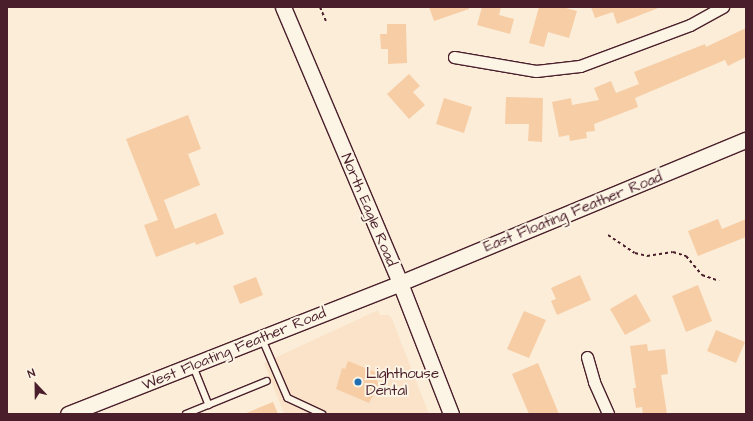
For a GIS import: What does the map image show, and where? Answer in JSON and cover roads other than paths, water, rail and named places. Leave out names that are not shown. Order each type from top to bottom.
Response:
[{"type":"main road","name":"North Eagle Road","points":[[283,7],[400,283],[451,414]]},
{"type":"main road","name":"East Floating Feather Road","points":[[400,283],[746,140]]},
{"type":"main road","name":"West Floating Feather Road","points":[[68,414],[400,283]]},
{"type":"street","points":[[454,57],[536,71],[580,66],[690,25],[723,7]]},
{"type":"street","points":[[587,357],[594,382],[608,414]]},
{"type":"lane","points":[[262,338],[288,398],[323,414]]},
{"type":"lane","points":[[193,365],[209,405]]},
{"type":"lane","points":[[186,414],[267,381]]},
{"type":"place","name":"Lighthouse Dental","points":[[358,382]]}]
